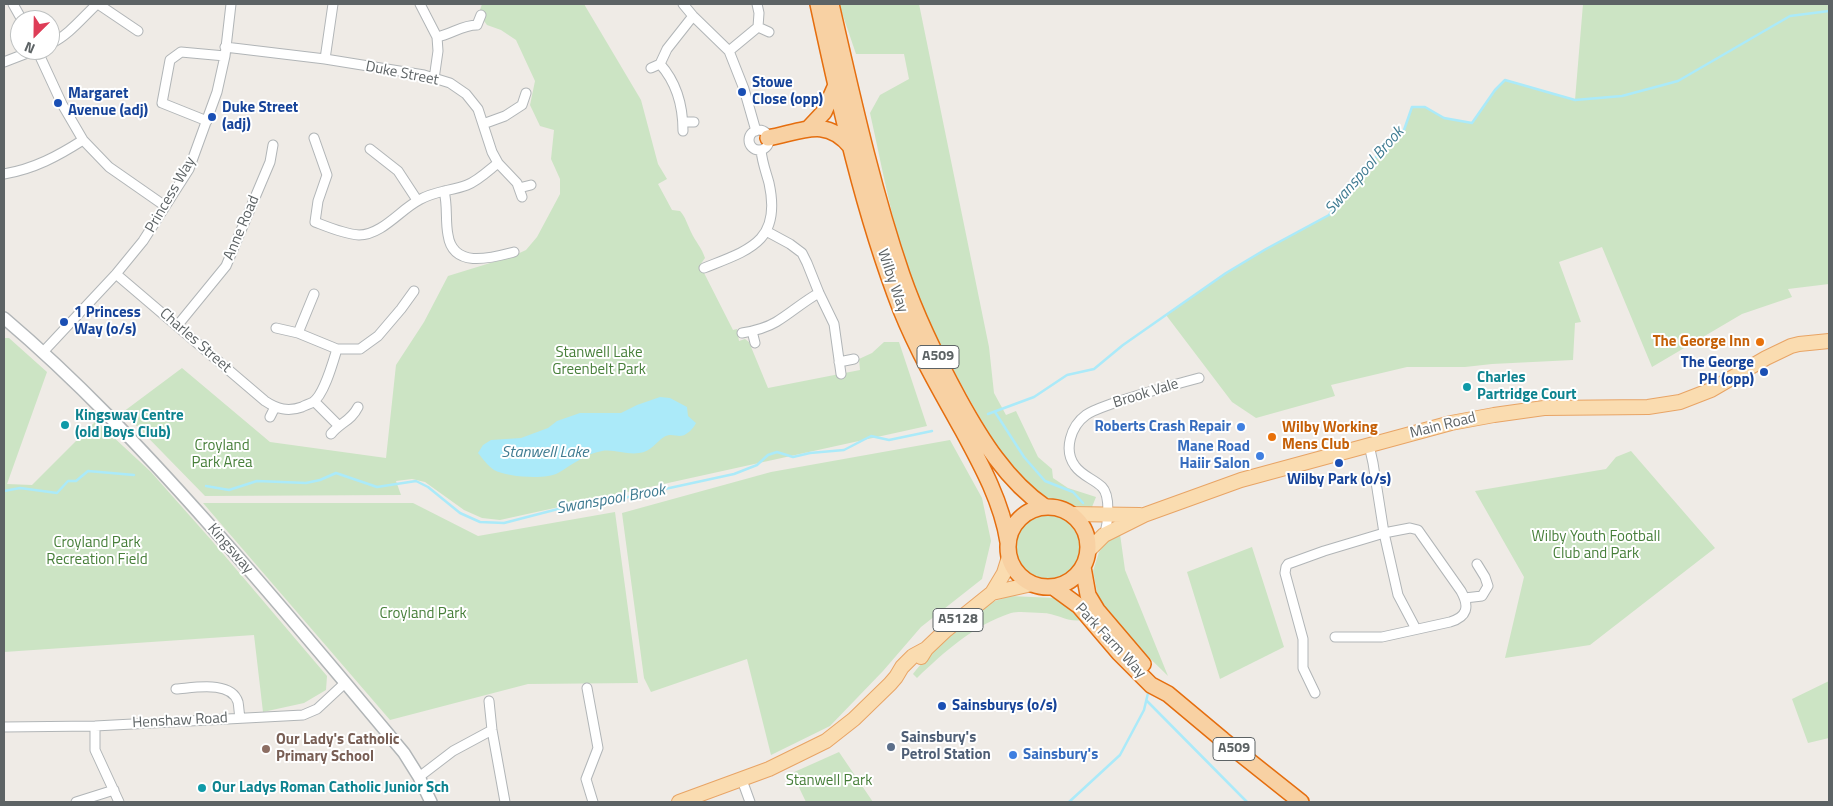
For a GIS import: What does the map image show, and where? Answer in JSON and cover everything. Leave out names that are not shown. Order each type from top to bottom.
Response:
[{"type":"highway","name":"Wilby Way","points":[[818,4],[851,147],[884,261],[902,311],[919,349],[988,482],[1005,524],[1008,549]]},
{"type":"highway","name":"Wilby Way","points":[[831,4],[867,156],[892,244],[914,308],[948,379],[981,436],[1012,478],[1032,498],[1046,507]]},
{"type":"highway","points":[[809,128],[824,112],[836,85]]},
{"type":"highway","points":[[762,140],[809,128],[834,132],[851,147]]},
{"type":"highway","points":[[1046,507],[1063,510],[1076,519],[1084,530],[1088,544],[1088,552],[1083,567],[1073,578],[1053,587],[1032,584],[1020,576],[1011,564],[1008,549],[1010,535],[1018,521],[1030,511],[1046,507]]},
{"type":"highway","name":"Park Farm Way","points":[[1083,567],[1088,595],[1096,610],[1158,680],[1168,694]]},
{"type":"highway","name":"Park Farm Way","points":[[1053,587],[1079,606],[1118,653],[1151,685],[1168,694],[1301,802]]},
{"type":"main road","name":"Main Road","points":[[1088,552],[1104,535],[1144,515],[1241,480],[1451,423],[1511,412],[1554,408],[1654,406],[1680,402],[1711,390],[1766,358],[1791,346],[1829,341]]},
{"type":"main road","name":"Main Road","points":[[1070,514],[1144,515]]},
{"type":"main road","name":"A5128","points":[[679,802],[742,780],[826,741],[854,719],[896,677],[902,666],[912,656],[926,649],[946,630],[992,593],[1004,573],[1008,549]]},
{"type":"main road","name":"A5128","points":[[992,593],[1032,584]]},
{"type":"street","points":[[60,38],[97,4],[138,31]]},
{"type":"street","name":"Princess Way","points":[[44,351],[116,274],[143,241],[189,169],[217,92],[225,52],[231,4]]},
{"type":"street","points":[[324,60],[333,4]]},
{"type":"street","points":[[420,4],[437,37],[438,51],[434,79]]},
{"type":"street","points":[[683,4],[729,51],[762,140],[772,215],[766,231],[754,246],[742,253],[704,268]]},
{"type":"street","points":[[729,51],[758,28],[759,13],[757,4]]},
{"type":"street","points":[[437,37],[449,35],[459,28],[481,27],[481,15]]},
{"type":"street","points":[[651,68],[660,64],[667,49],[693,16]]},
{"type":"street","points":[[758,28],[769,32]]},
{"type":"street","name":"Duke Street","points":[[207,121],[162,103],[170,60],[181,52],[225,52],[324,60],[424,75],[450,84],[466,94],[478,109],[488,142],[498,163],[517,183],[522,197]]},
{"type":"street","points":[[41,60],[62,104],[84,140],[109,167],[165,206]]},
{"type":"street","points":[[660,64],[668,73],[677,92],[683,113],[683,127],[694,122]]},
{"type":"street","points":[[484,124],[526,108],[526,93]]},
{"type":"street","points":[[314,138],[327,174],[318,202],[315,222],[334,230],[360,235],[391,222],[417,200],[470,184],[498,163]]},
{"type":"street","points":[[4,174],[19,172],[50,160],[84,140]]},
{"type":"street","name":"Anne Road","points":[[176,326],[226,266],[270,162],[273,146]]},
{"type":"street","points":[[370,149],[398,171],[417,200]]},
{"type":"street","points":[[519,188],[531,185]]},
{"type":"street","points":[[444,191],[448,212],[448,236],[453,247],[462,256],[478,260],[514,252]]},
{"type":"street","points":[[766,231],[802,253],[834,324],[841,374]]},
{"type":"street","name":"Charles Street","points":[[116,274],[265,401],[275,407]]},
{"type":"street","points":[[276,328],[337,349],[360,349],[378,336],[414,291]]},
{"type":"street","points":[[742,333],[776,322],[819,293]]},
{"type":"street","points":[[298,334],[314,294]]},
{"type":"street","name":"Kingsway","points":[[4,318],[44,351],[160,470],[236,555],[404,753],[419,777],[431,802]]},
{"type":"street","points":[[752,331],[755,343]]},
{"type":"street","points":[[270,416],[275,407],[286,410],[314,402],[323,387],[337,349]]},
{"type":"street","points":[[839,362],[854,359]]},
{"type":"street","name":"Brook Vale","points":[[1104,535],[1108,521],[1105,492],[1100,486],[1079,471],[1071,457],[1070,440],[1077,423],[1086,415],[1106,406],[1199,378]]},
{"type":"street","points":[[314,402],[338,426]]},
{"type":"street","points":[[331,434],[338,426],[351,418],[358,407]]},
{"type":"street","points":[[1369,445],[1395,587],[1416,629]]},
{"type":"street","points":[[1315,693],[1303,668],[1303,639],[1286,577],[1286,566],[1324,551],[1384,533],[1410,528],[1418,530],[1465,598],[1464,617],[1460,619],[1382,637],[1335,637]]},
{"type":"street","points":[[1465,598],[1482,596],[1488,586],[1485,576],[1477,564]]},
{"type":"street","name":"Henshaw Road","points":[[4,726],[96,726],[303,715],[317,710],[345,683]]},
{"type":"street","points":[[176,689],[210,687],[228,690],[238,700],[240,718]]},
{"type":"street","points":[[587,688],[598,748],[586,779],[593,802]]},
{"type":"street","points":[[489,701],[492,730],[505,802]]},
{"type":"street","points":[[96,726],[95,750],[119,802]]},
{"type":"street","points":[[419,777],[453,751],[492,730]]},
{"type":"street","points":[[742,780],[750,802]]},
{"type":"street","points":[[76,802],[114,790]]},
{"type":"green space","name":"Stanwell Lake Greenbelt Park","points":[[482,4],[584,4],[641,100],[658,164],[667,179],[658,184],[672,210],[680,211],[685,219],[705,258],[700,265],[733,330],[737,329],[739,341],[745,339],[749,342],[768,388],[860,370],[859,359],[872,353],[884,342],[899,342],[927,426],[500,520],[482,518],[464,510],[425,482],[412,479],[396,481],[401,495],[205,496],[123,412],[182,368],[270,442],[386,458],[396,365],[424,322],[448,276],[513,256],[526,250],[537,237],[560,194],[560,179],[551,159],[554,130],[540,126],[530,105],[535,81],[516,40],[501,30],[487,25],[484,21],[486,13],[480,10]]},
{"type":"green space","points":[[839,4],[919,4],[989,347],[994,393],[1006,415],[1016,411],[1038,457],[1052,469],[1053,478],[1068,488],[1096,497],[1092,507],[1073,506],[1035,494],[1005,463],[944,352],[910,275],[888,195],[870,113],[880,95],[909,79],[904,54],[856,54]]},
{"type":"green space","points":[[1583,4],[1829,4],[1829,284],[1788,289],[1792,297],[1742,314],[1652,367],[1602,247],[1559,262],[1581,322],[1575,323],[1573,360],[1465,367],[1407,367],[1331,385],[1335,396],[1256,418],[1232,402],[1166,315],[1226,273],[1329,215],[1352,182],[1379,154],[1389,140],[1404,130],[1412,107],[1425,107],[1444,118],[1472,123],[1495,90],[1505,80],[1575,100]]},
{"type":"green space","name":"Croyland Park Recreation Field","points":[[4,338],[9,338],[47,372],[7,484],[32,485],[96,421],[151,472],[213,542],[327,676],[326,690],[304,703],[263,712],[254,635],[4,652]]},
{"type":"green space","points":[[950,440],[982,498],[991,541],[982,579],[921,627],[883,671],[830,726],[771,755],[747,659],[651,692],[644,678],[622,513],[771,472]]},
{"type":"green space","name":"Wilby Youth Football Club and Park","points":[[1631,451],[1715,548],[1590,645],[1505,658],[1524,577],[1475,491],[1606,469],[1616,457]]},
{"type":"green space","name":"Croyland Park","points":[[203,503],[413,503],[478,536],[615,512],[638,683],[528,684],[390,720]]},
{"type":"green space","points":[[1047,513],[1066,519],[1076,529],[1082,548],[1076,567],[1066,577],[1047,583],[1028,577],[1018,567],[1012,548],[1018,529],[1028,519]]},
{"type":"green space","points":[[1120,534],[1125,570],[1168,676],[1123,632],[1099,603],[1093,571],[1099,552],[1109,539]]},
{"type":"green space","points":[[1252,547],[1284,647],[1220,679],[1187,572]]},
{"type":"green space","points":[[1010,596],[1055,598],[1082,620],[1072,620],[1047,613],[1011,613],[997,618],[960,640],[917,678],[913,674],[940,645],[975,615],[995,601]]},
{"type":"green space","points":[[1829,681],[1829,738],[1808,743],[1792,699]]},
{"type":"green space","name":"Stanwell Park","points":[[839,752],[873,802],[806,802],[792,773]]},
{"type":"water","name":"Stanwell Lake","points":[[660,397],[670,398],[687,407],[688,416],[696,423],[686,434],[667,436],[643,452],[596,452],[558,473],[536,477],[516,476],[494,470],[478,453],[483,445],[491,440],[521,438],[548,428],[557,421],[580,413],[621,413]]},
{"type":"waterway","name":"Swanspool Brook","points":[[988,414],[1034,397],[1067,375],[1094,369],[1123,345],[1226,273],[1329,215],[1352,182],[1379,154],[1389,140],[1404,130],[1412,107],[1425,107],[1444,118],[1472,123],[1495,90],[1505,80],[1575,100],[1622,96],[1678,81],[1790,16],[1829,11]]},
{"type":"waterway","points":[[995,412],[1024,457],[1045,481],[1073,492],[1083,503]]},
{"type":"waterway","name":"Swanspool Brook","points":[[206,486],[229,490],[257,481],[306,483],[320,480],[336,473],[377,487],[416,481],[428,487],[460,513],[480,522],[504,523],[589,501],[610,504],[628,497],[734,474],[757,465],[768,455],[777,452],[793,457],[810,453],[844,450],[871,436],[889,440],[932,431]]},
{"type":"waterway","name":"Swanspool Brook","points":[[4,491],[20,488],[57,493],[68,481],[76,481],[88,471],[134,475]]},
{"type":"waterway","points":[[1069,802],[1120,755],[1144,710],[1148,693]]},
{"type":"waterway","points":[[1147,701],[1247,802]]},
{"type":"place","name":"Stowe Close (opp)","points":[[742,92]]},
{"type":"place","name":"Margaret Avenue (adj)","points":[[58,103]]},
{"type":"place","name":"Duke Street (adj)","points":[[212,117]]},
{"type":"place","name":"1 Princess Way (o/s)","points":[[64,322]]},
{"type":"place","name":"The George Inn","points":[[1760,342]]},
{"type":"place","name":"The George PH (opp)","points":[[1764,372]]},
{"type":"place","name":"Charles Partridge Court","points":[[1467,387]]},
{"type":"place","name":"Kingsway Centre (old Boys Club)","points":[[65,425]]},
{"type":"place","name":"Roberts Crash Repair","points":[[1241,427]]},
{"type":"place","name":"Wilby Working Mens Club","points":[[1272,437]]},
{"type":"place","name":"Mane Road Haiir Salon","points":[[1260,456]]},
{"type":"place","name":"Wilby Park (o/s)","points":[[1339,463]]},
{"type":"place","name":"Sainsburys (o/s)","points":[[942,706]]},
{"type":"place","name":"Sainsbury's Petrol Station","points":[[891,747]]},
{"type":"place","name":"Our Lady's Catholic Primary School","points":[[266,749]]},
{"type":"place","name":"Sainsbury's","points":[[1013,755]]},
{"type":"place","name":"Our Ladys Roman Catholic Junior Sch","points":[[202,788]]},
{"type":"park label","name":"Croyland Park Area","points":[[222,454]]}]
